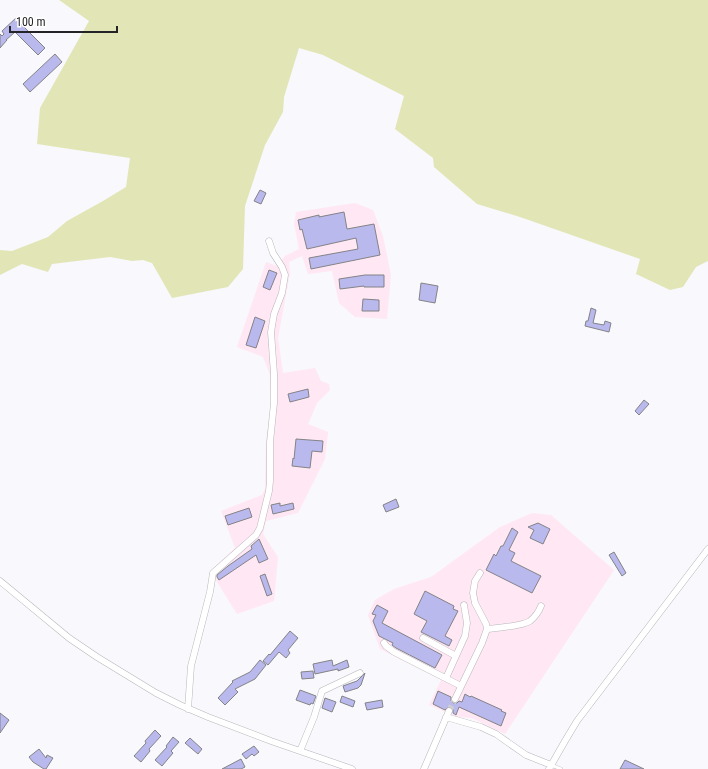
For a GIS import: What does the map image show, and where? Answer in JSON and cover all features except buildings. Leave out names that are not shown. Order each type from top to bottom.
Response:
[{"type":"street","points":[[188,709],[191,666],[214,573],[256,535],[260,528],[269,491],[270,442],[274,403],[274,374],[271,332],[274,314],[282,293],[285,275],[273,253],[269,241]]},
{"type":"street","points":[[424,769],[448,714],[496,734],[526,755],[550,767],[577,721],[708,549]]},
{"type":"street","points":[[455,698],[482,643],[487,629],[473,593],[475,581],[480,572]]},
{"type":"street","points":[[0,581],[75,642],[156,693],[188,709],[230,726],[352,769]]},
{"type":"street","points":[[446,678],[465,636],[467,622],[464,605]]},
{"type":"street","points":[[487,629],[516,626],[530,622],[538,613],[541,606]]},
{"type":"street","points":[[423,638],[456,656]]},
{"type":"street","points":[[384,643],[394,652],[461,686]]},
{"type":"street","points":[[300,751],[314,717],[322,691],[360,673]]},
{"type":"lane","points":[[550,767],[561,769]]},
{"type":"shaded area","points":[[355,203],[373,210],[383,236],[391,275],[387,319],[355,317],[339,303],[332,271],[308,274],[302,256],[289,262],[290,273],[278,338],[283,373],[315,368],[321,381],[329,384],[330,390],[317,403],[308,424],[328,432],[325,459],[298,513],[266,521],[263,534],[278,557],[274,601],[237,614],[210,571],[235,548],[221,511],[262,495],[265,489],[266,441],[271,404],[270,375],[263,357],[237,347],[266,262],[277,266],[285,256],[299,249],[294,224],[296,212]]},
{"type":"shaded area","points":[[532,513],[551,515],[614,570],[505,734],[472,718],[457,717],[429,705],[441,680],[380,649],[368,615],[375,600],[394,589],[431,577],[500,527]]},
{"type":"green space","points":[[59,0],[708,0],[708,261],[696,267],[683,287],[670,290],[636,274],[640,259],[520,217],[477,204],[434,167],[433,158],[395,129],[404,96],[323,55],[299,48],[284,97],[283,112],[265,145],[245,206],[243,269],[228,287],[172,298],[152,263],[143,260],[132,261],[110,257],[52,264],[48,272],[22,264],[0,275],[0,250],[12,251],[48,237],[67,221],[126,187],[130,158],[37,144],[40,108],[89,21]]},
{"type":"tunnel","points":[[449,711],[455,699]]}]
